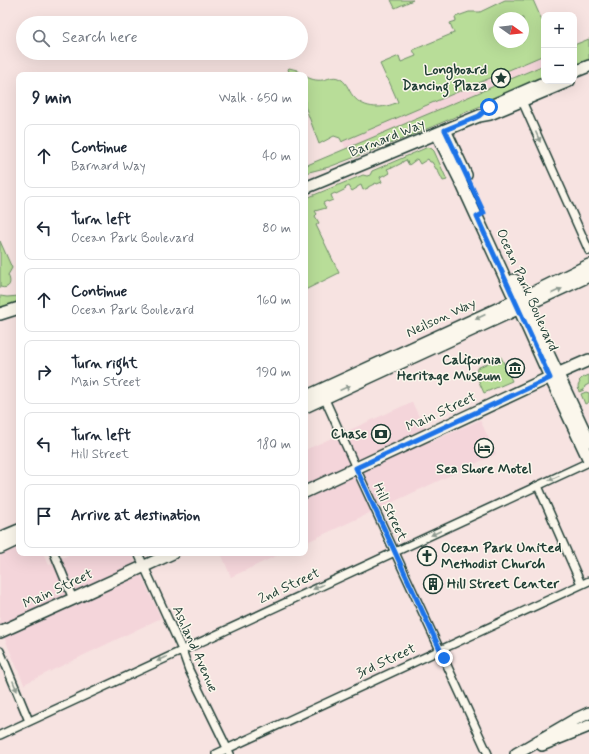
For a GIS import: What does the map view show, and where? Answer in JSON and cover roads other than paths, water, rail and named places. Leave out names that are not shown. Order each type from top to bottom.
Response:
[{"type":"street","points":[[577,71],[589,66]]},
{"type":"street","points":[[577,78],[589,73]]},
{"type":"street","name":"Barnard Way","points":[[479,116],[489,107],[541,84]]},
{"type":"street","name":"Barnard Way","points":[[308,187],[479,116],[490,114],[561,84]]},
{"type":"street","points":[[522,101],[589,250]]},
{"type":"street","name":"Ocean Park Boulevard","points":[[441,132],[554,376],[589,461]]},
{"type":"street","name":"Neilson Way","points":[[521,303],[532,293],[589,265]]},
{"type":"street","name":"Neilson Way","points":[[308,396],[323,393],[521,303],[589,276]]},
{"type":"street","points":[[0,314],[16,309]]},
{"type":"street","name":"Main Street","points":[[308,491],[589,360]]},
{"type":"street","name":"Ocean Park Boulevard","points":[[554,376],[589,441]]},
{"type":"street","name":"Neilson Way","points":[[308,405],[323,393]]},
{"type":"street","name":"Hill Street","points":[[323,393],[488,754]]},
{"type":"street","name":"2nd Street","points":[[0,734],[538,486],[589,461]]},
{"type":"street","points":[[538,486],[581,584]]},
{"type":"street","points":[[0,538],[16,531]]},
{"type":"street","points":[[0,548],[16,540]]},
{"type":"street","points":[[55,556],[73,600]]},
{"type":"street","name":"Ashland Avenue","points":[[139,556],[182,650],[188,670],[229,751]]},
{"type":"street","name":"Main Street","points":[[0,632],[73,600],[166,556]]},
{"type":"street","name":"3rd Street","points":[[216,754],[229,751],[440,650],[589,581]]},
{"type":"street","points":[[0,651],[29,721]]},
{"type":"street","points":[[516,754],[589,713]]},
{"type":"street","points":[[519,754],[589,726]]},
{"type":"place","name":"Longboard Dancing Plaza","points":[[501,78]]},
{"type":"place","name":"California Heritage Museum","points":[[515,368]]},
{"type":"place","name":"Chase","points":[[381,434]]},
{"type":"place","name":"Sea Shore Motel","points":[[484,448]]},
{"type":"place","name":"Ocean Park United Methodist Church","points":[[427,556]]},
{"type":"place","name":"Hill Street Center","points":[[433,584]]}]
